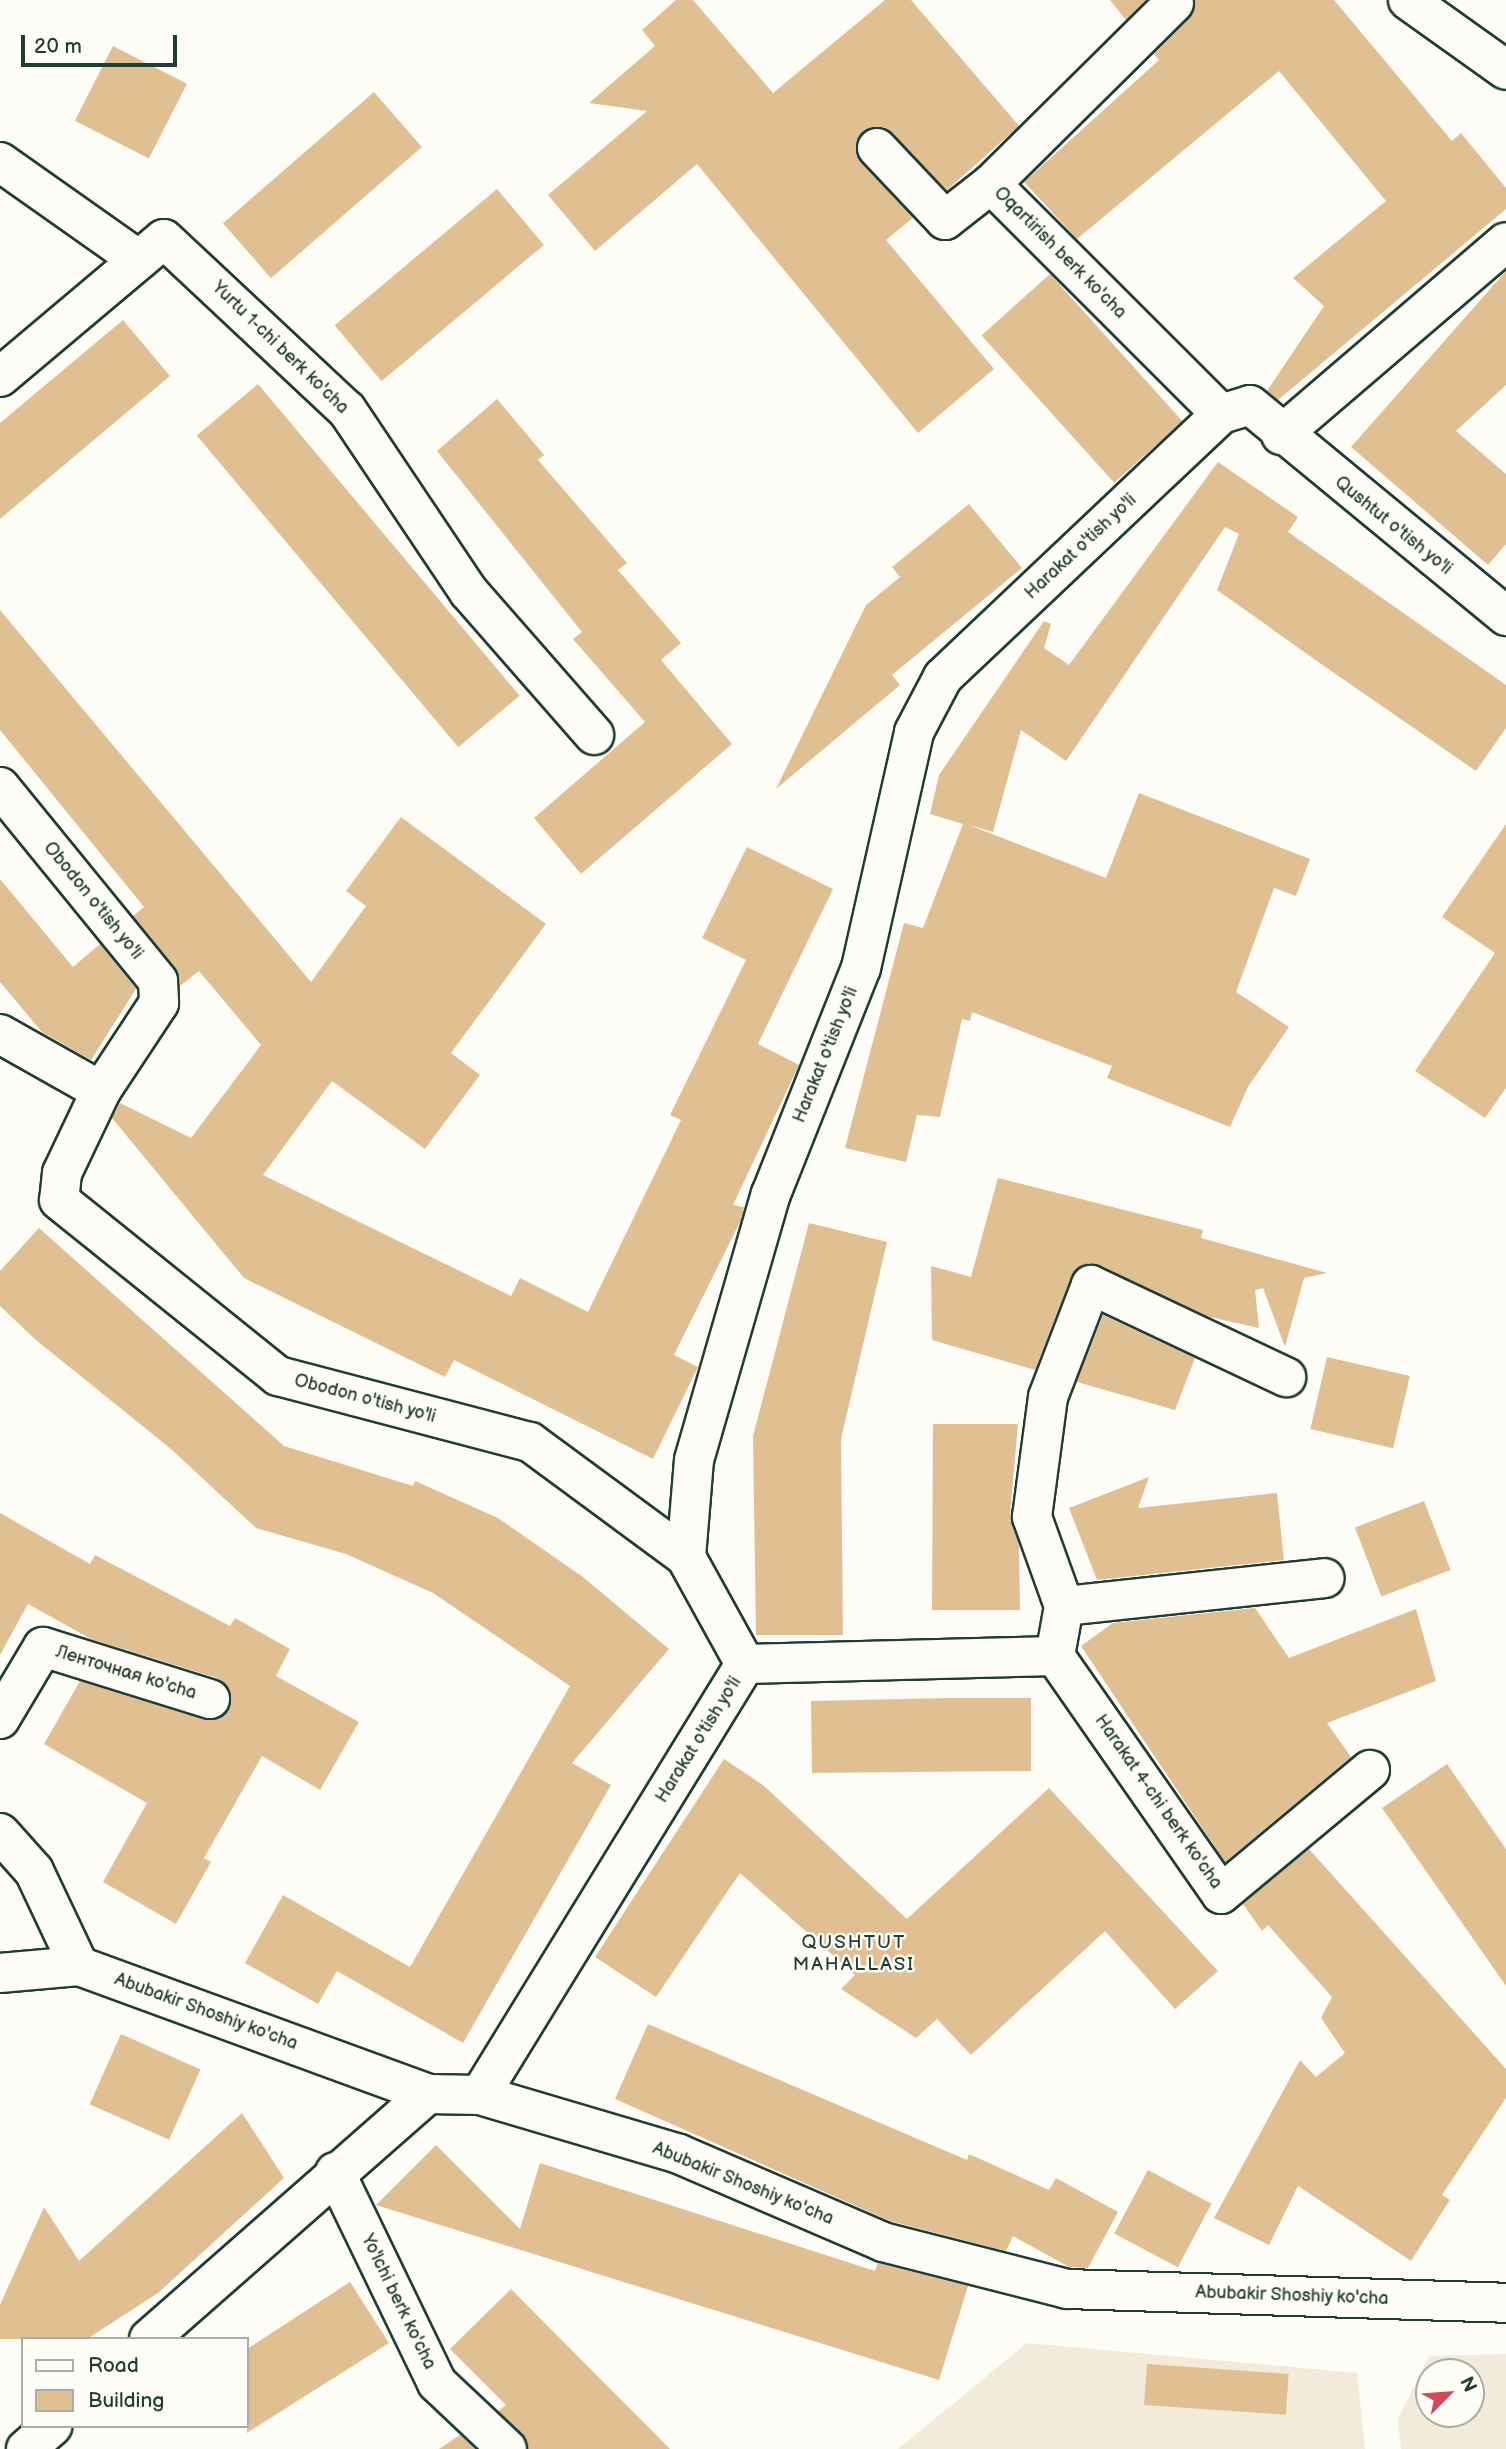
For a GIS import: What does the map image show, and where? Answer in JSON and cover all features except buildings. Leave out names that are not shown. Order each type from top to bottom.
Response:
[{"type":"street","points":[[1408,0],[1506,70]]},
{"type":"street","name":"Oqartirish berk ko'cha","points":[[1174,3],[990,184],[1222,414]]},
{"type":"street","points":[[877,148],[944,220],[990,184]]},
{"type":"street","points":[[0,162],[139,260]]},
{"type":"street","name":"Yurtu 1-chi berk ko'cha","points":[[0,377],[164,239],[347,410],[469,592],[594,734]]},
{"type":"street","points":[[1222,414],[1250,405],[1281,435],[1506,242]]},
{"type":"street","name":"Harakat o'tish yo'li","points":[[480,2095],[746,1664],[686,1557],[694,1460],[771,1194],[861,968],[914,732],[943,677],[1222,414]]},
{"type":"street","name":"Qushtut o'tish yo'li","points":[[1281,435],[1506,616]]},
{"type":"street","name":"Obodon o'tish yo'li","points":[[0,787],[158,981],[159,1003],[101,1091],[62,1173],[59,1200],[278,1376],[530,1442],[686,1557]]},
{"type":"street","points":[[0,1034],[101,1091]]},
{"type":"street","points":[[746,1664],[1055,1657],[1064,1606],[1032,1517],[1048,1397],[1091,1285],[1286,1377]]},
{"type":"street","points":[[1064,1606],[1325,1578]]},
{"type":"street","name":"Ленточная ko'cha","points":[[0,1719],[43,1647],[210,1699]]},
{"type":"street","name":"Harakat 4-chi berk ko'cha","points":[[1055,1657],[1221,1894],[1370,1770]]},
{"type":"street","points":[[0,1833],[34,1871],[79,1966]]},
{"type":"street","name":"Abubakir Shoshiy ko'cha","points":[[0,1973],[79,1966],[428,2094],[480,2095],[679,2154],[883,2242],[1067,2289],[1506,2303]]},
{"type":"street","points":[[151,2337],[335,2172],[428,2094]]},
{"type":"street","name":"Yo'lchi berk ko'cha","points":[[335,2172],[437,2383],[507,2449]]},
{"type":"street","points":[[26,2449],[50,2428]]},
{"type":"shaded area","points":[[1027,2343],[1357,2373],[1365,2449],[898,2449]]},
{"type":"shaded area","points":[[1506,2354],[1506,2449],[1401,2449],[1398,2419],[1415,2384],[1415,2428],[1485,2428],[1485,2358],[1428,2358]]},
{"type":"district","name":"QUSHTUT MAHALLASI","points":[[854,1954]]}]
